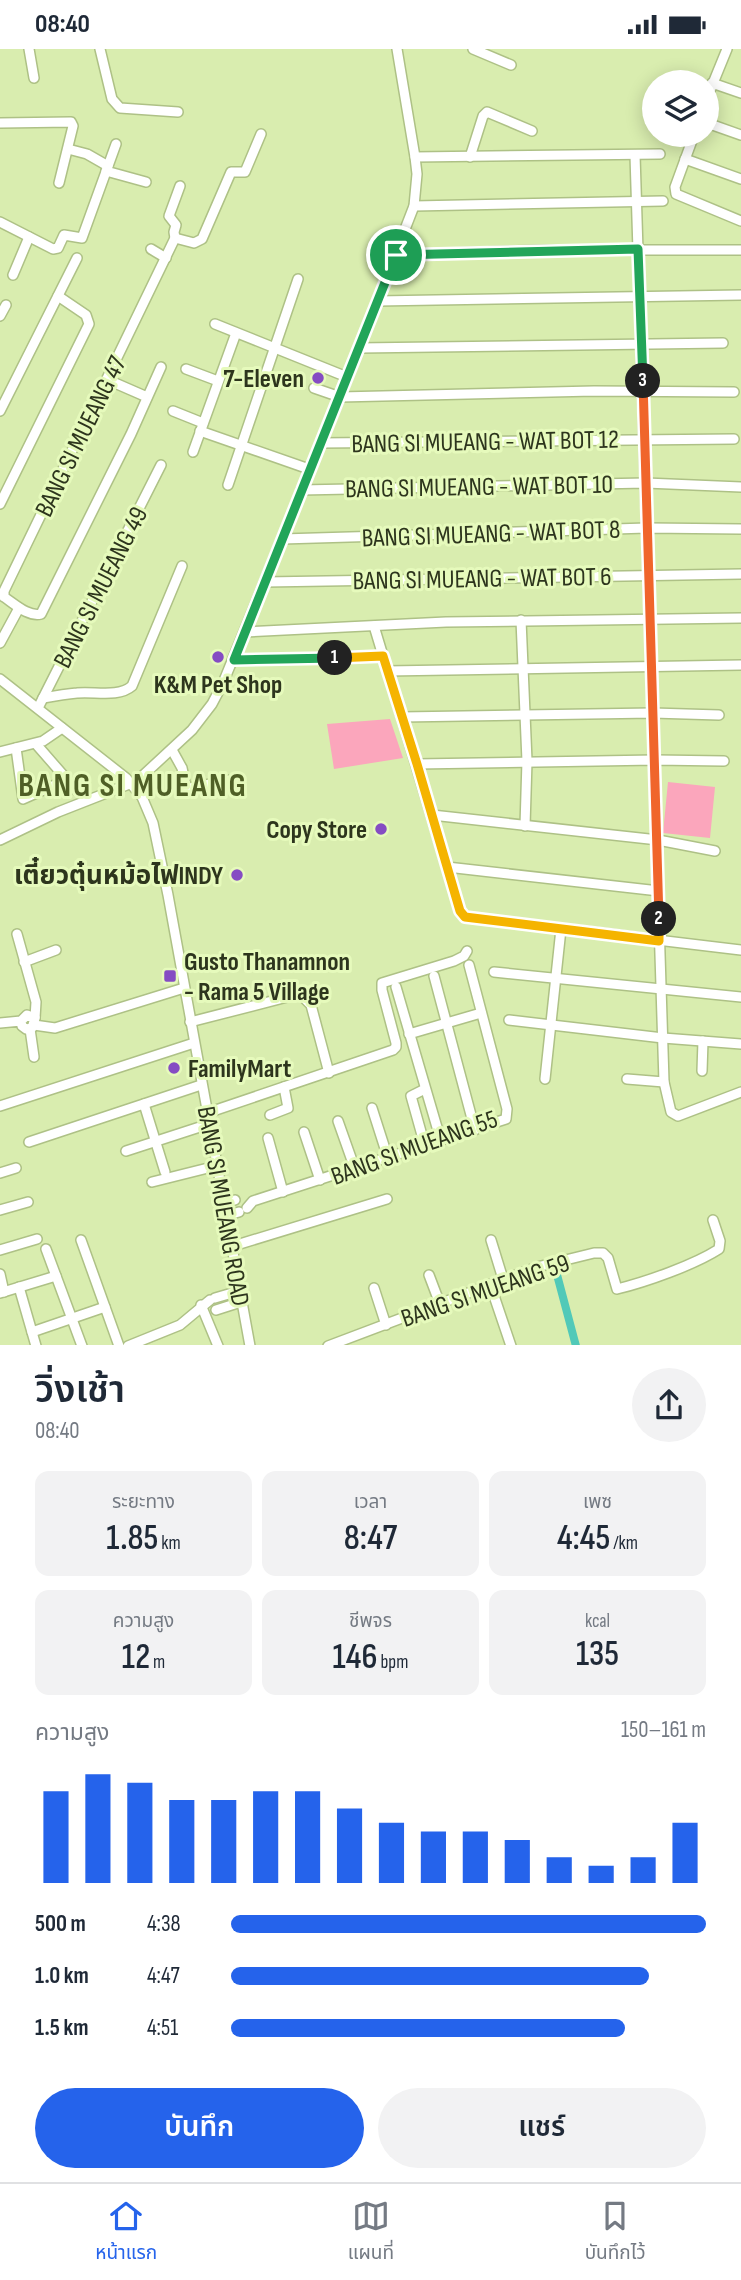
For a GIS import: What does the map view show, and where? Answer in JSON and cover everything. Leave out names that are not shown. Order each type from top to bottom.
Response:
[{"type":"street","points":[[29,49],[34,78]]},
{"type":"street","points":[[100,49],[112,99],[120,108],[178,112]]},
{"type":"street","points":[[0,840],[58,812],[132,783],[172,750],[206,712],[234,660],[414,206],[417,174],[397,49]]},
{"type":"street","points":[[473,49],[494,53],[510,65]]},
{"type":"street","points":[[718,70],[727,49]]},
{"type":"street","points":[[719,85],[741,93]]},
{"type":"street","points":[[470,157],[482,116],[487,112],[532,131]]},
{"type":"street","points":[[0,123],[70,121],[73,126],[59,183]]},
{"type":"street","points":[[719,127],[741,135]]},
{"type":"street","points":[[180,186],[169,216],[176,225],[175,238],[194,243],[202,239],[231,172],[245,172],[261,134]]},
{"type":"street","points":[[0,222],[55,250],[64,235],[82,238],[116,144]]},
{"type":"street","points":[[690,147],[675,187],[679,197],[741,221]]},
{"type":"street","points":[[68,149],[87,154],[107,168],[146,182]]},
{"type":"street","points":[[415,157],[660,154]]},
{"type":"street","points":[[635,155],[664,1081],[671,1112],[678,1116],[741,1092]]},
{"type":"street","points":[[685,159],[741,179]]},
{"type":"street","points":[[414,206],[663,201]]},
{"type":"street","points":[[13,275],[29,237]]},
{"type":"street","name":"BANG SI MUEANG 47","points":[[19,608],[4,597],[4,591],[175,238]]},
{"type":"street","points":[[151,249],[166,258]]},
{"type":"street","points":[[396,255],[638,249],[741,250]]},
{"type":"street","points":[[0,411],[77,258]]},
{"type":"street","points":[[228,485],[298,279]]},
{"type":"street","points":[[377,301],[741,295]]},
{"type":"street","points":[[0,504],[89,324],[86,315],[58,296]]},
{"type":"street","points":[[0,316],[6,305]]},
{"type":"street","points":[[215,324],[347,377]]},
{"type":"street","points":[[193,452],[236,333]]},
{"type":"street","points":[[359,348],[723,343]]},
{"type":"street","points":[[0,643],[19,608],[41,614],[131,434],[161,367]]},
{"type":"street","points":[[186,369],[218,381]]},
{"type":"street","points":[[108,380],[146,397]]},
{"type":"street","points":[[314,388],[340,397],[594,391],[734,392]]},
{"type":"street","points":[[173,411],[242,446],[309,469]]},
{"type":"street","name":"BANG SI MUEANG - WAT BOT 12","points":[[320,443],[734,439]]},
{"type":"street","name":"BANG SI MUEANG 49","points":[[38,708],[161,465]]},
{"type":"street","name":"BANG SI MUEANG - WAT BOT 10","points":[[301,490],[646,483],[741,488]]},
{"type":"street","name":"BANG SI MUEANG - WAT BOT 8","points":[[282,539],[648,528],[741,529]]},
{"type":"street","points":[[43,698],[79,692],[115,692],[132,686],[182,566]]},
{"type":"street","name":"BANG SI MUEANG - WAT BOT 6","points":[[265,582],[741,574]]},
{"type":"street","points":[[244,632],[521,620],[741,618]]},
{"type":"street","points":[[521,620],[527,761],[525,826]]},
{"type":"street","points":[[374,626],[460,911],[465,917],[741,950]]},
{"type":"street","points":[[234,660],[383,656]]},
{"type":"street","points":[[387,671],[741,665]]},
{"type":"street","name":"BANG SI MUEANG ROAD","points":[[0,679],[132,783],[145,803],[153,824],[250,1345]]},
{"type":"street","points":[[402,717],[653,713],[719,715]]},
{"type":"street","points":[[0,752],[36,744],[62,728]]},
{"type":"street","points":[[36,744],[77,791]]},
{"type":"street","points":[[16,748],[23,799],[66,780]]},
{"type":"street","points":[[172,750],[182,768],[186,787],[236,779]]},
{"type":"street","points":[[417,764],[655,759],[724,761]]},
{"type":"street","points":[[432,815],[658,840],[715,851]]},
{"type":"street","points":[[447,867],[659,891]]},
{"type":"street","points":[[545,1079],[561,929]]},
{"type":"street","points":[[17,934],[36,1002],[33,1024],[34,1057]]},
{"type":"street","points":[[24,962],[57,950]]},
{"type":"street","points":[[207,1112],[393,1050],[396,1043],[382,983],[454,961],[464,956],[467,951]]},
{"type":"street","name":"BANG SI MUEANG 55","points":[[225,1216],[244,1204],[502,1121],[508,1114],[469,965]]},
{"type":"street","points":[[494,971],[741,997]]},
{"type":"street","points":[[434,976],[475,1130]]},
{"type":"street","points":[[397,986],[441,1141]]},
{"type":"street","points":[[0,1011],[2,1022],[21,1021],[23,1028],[33,1024],[55,1028],[184,988]]},
{"type":"street","points":[[190,1022],[287,997],[302,996],[311,1005],[329,1073]]},
{"type":"street","points":[[409,1034],[481,1013]]},
{"type":"street","points":[[509,1020],[741,1044]]},
{"type":"street","points":[[702,1041],[702,1071]]},
{"type":"street","points":[[0,1106],[194,1043]]},
{"type":"street","points":[[627,1079],[664,1081]]},
{"type":"street","points":[[29,1142],[201,1085]]},
{"type":"street","points":[[270,1115],[288,1108],[284,1087]]},
{"type":"street","points":[[425,1089],[411,1096],[425,1146]]},
{"type":"street","points":[[144,1104],[165,1172]]},
{"type":"street","points":[[372,1108],[388,1158]]},
{"type":"street","points":[[338,1121],[355,1169]]},
{"type":"street","points":[[126,1151],[209,1124]]},
{"type":"street","points":[[303,1132],[320,1180]]},
{"type":"street","points":[[268,1138],[283,1192]]},
{"type":"street","points":[[152,1182],[216,1166]]},
{"type":"street","points":[[0,1173],[16,1168]]},
{"type":"street","points":[[230,1247],[387,1199]]},
{"type":"street","points":[[0,1210],[28,1202]]},
{"type":"street","name":"BANG SI MUEANG 55","points":[[223,1203],[244,1204]]},
{"type":"street","name":"BANG SI MUEANG 59","points":[[331,1345],[503,1279],[563,1260],[603,1253],[608,1258],[617,1289],[627,1287],[719,1249],[720,1241],[713,1220]]},
{"type":"street","points":[[0,1250],[37,1239]]},
{"type":"street","points":[[80,1240],[119,1345]]},
{"type":"street","points":[[491,1240],[503,1279]]},
{"type":"street","points":[[46,1249],[82,1345]]},
{"type":"street","points":[[0,1274],[2,1292],[56,1276]]},
{"type":"street","points":[[429,1275],[440,1304]]},
{"type":"street","points":[[490,1284],[511,1345]]},
{"type":"street","points":[[19,1287],[36,1345]]},
{"type":"street","points":[[374,1288],[386,1325]]},
{"type":"street","points":[[132,1345],[180,1325],[239,1291]]},
{"type":"street","points":[[210,1306],[241,1302]]},
{"type":"street","points":[[210,1306],[218,1345]]},
{"type":"street","points":[[32,1332],[105,1307]]},
{"type":"shaded area","points":[[390,719],[403,758],[334,769],[327,724]]},
{"type":"shaded area","points":[[668,782],[715,787],[710,838],[663,833]]},
{"type":"waterway","points":[[556,1271],[576,1345]]},
{"type":"place","name":"7-Eleven","points":[[318,378]]},
{"type":"place","name":"K&M Pet Shop","points":[[218,657]]},
{"type":"place","name":"Copy Store","points":[[381,829]]},
{"type":"place","name":"เตี๋ยวตุ๋นหม้อไฟINDY","points":[[237,875]]},
{"type":"place","name":"Gusto Thanamnon - Rama 5 Village","points":[[170,976]]},
{"type":"place","name":"FamilyMart","points":[[174,1068]]},
{"type":"district","name":"BANG SI MUEANG","points":[[133,784]]},
{"type":"route","points":[[638,249],[659,941],[465,917],[460,911],[383,656],[234,660],[396,255],[638,249]]}]
